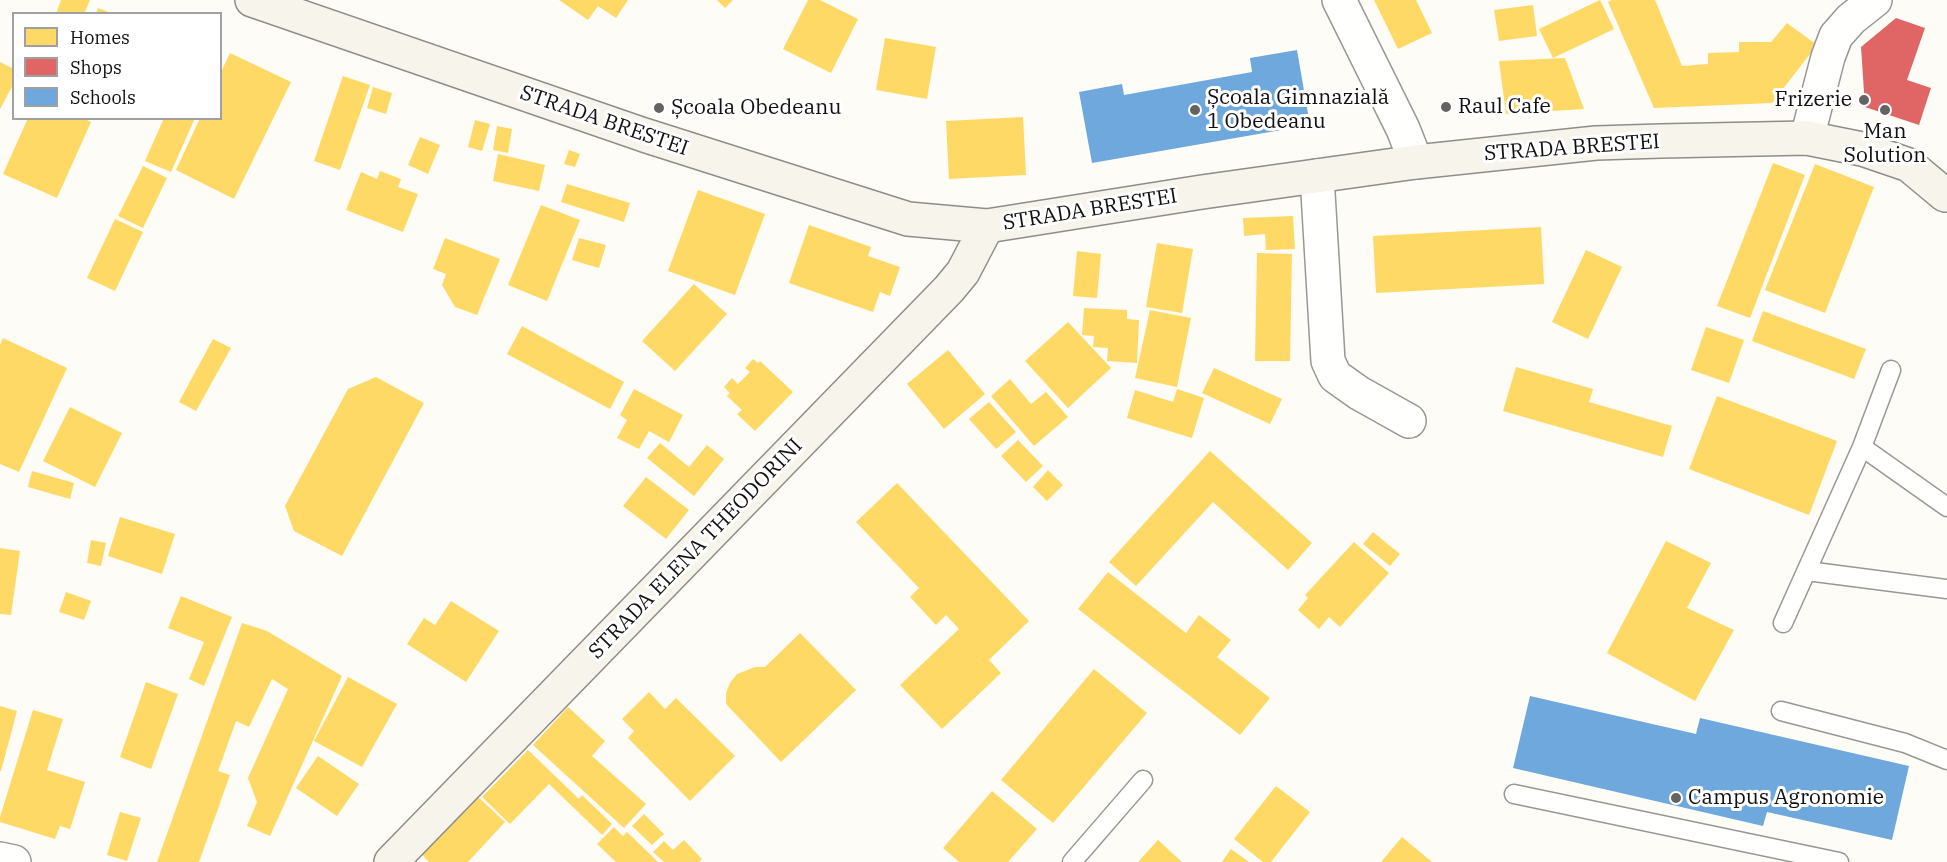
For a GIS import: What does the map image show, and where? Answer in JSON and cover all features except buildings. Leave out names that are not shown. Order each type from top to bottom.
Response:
[{"type":"main road","name":"STRADA BRESTEI","points":[[252,0],[310,9],[644,135],[908,219],[987,226],[1202,192],[1416,162],[1596,143],[1807,138],[1862,149],[1909,165],[1946,197]]},
{"type":"main road","name":"STRADA ELENA THEODORINI","points":[[391,862],[949,289],[963,272],[987,226]]},
{"type":"street","points":[[1339,0],[1403,129],[1416,162]]},
{"type":"street","points":[[1807,138],[1828,57],[1836,36],[1873,0]]},
{"type":"street","points":[[1317,176],[1328,361],[1335,376],[1359,393],[1409,421]]},
{"type":"street","points":[[0,858],[14,862]]},
{"type":"lane","points":[[1783,623],[1862,447],[1891,369]]},
{"type":"lane","points":[[1862,447],[1947,507]]},
{"type":"lane","points":[[1807,571],[1947,589]]},
{"type":"lane","points":[[1781,711],[1905,743],[1947,760]]},
{"type":"lane","points":[[1072,862],[1143,780]]},
{"type":"lane","points":[[1514,794],[1839,862]]},
{"type":"place","name":"Frizerie","points":[[1864,100]]},
{"type":"place","name":"Raul Cafe","points":[[1446,107]]},
{"type":"place","name":"Școala Obedeanu","points":[[659,108]]},
{"type":"place","name":"Școala Gimnazială 1 Obedeanu","points":[[1195,110]]},
{"type":"place","name":"Man Solution","points":[[1885,110]]},
{"type":"place","name":"Campus Agronomie","points":[[1676,798]]}]
